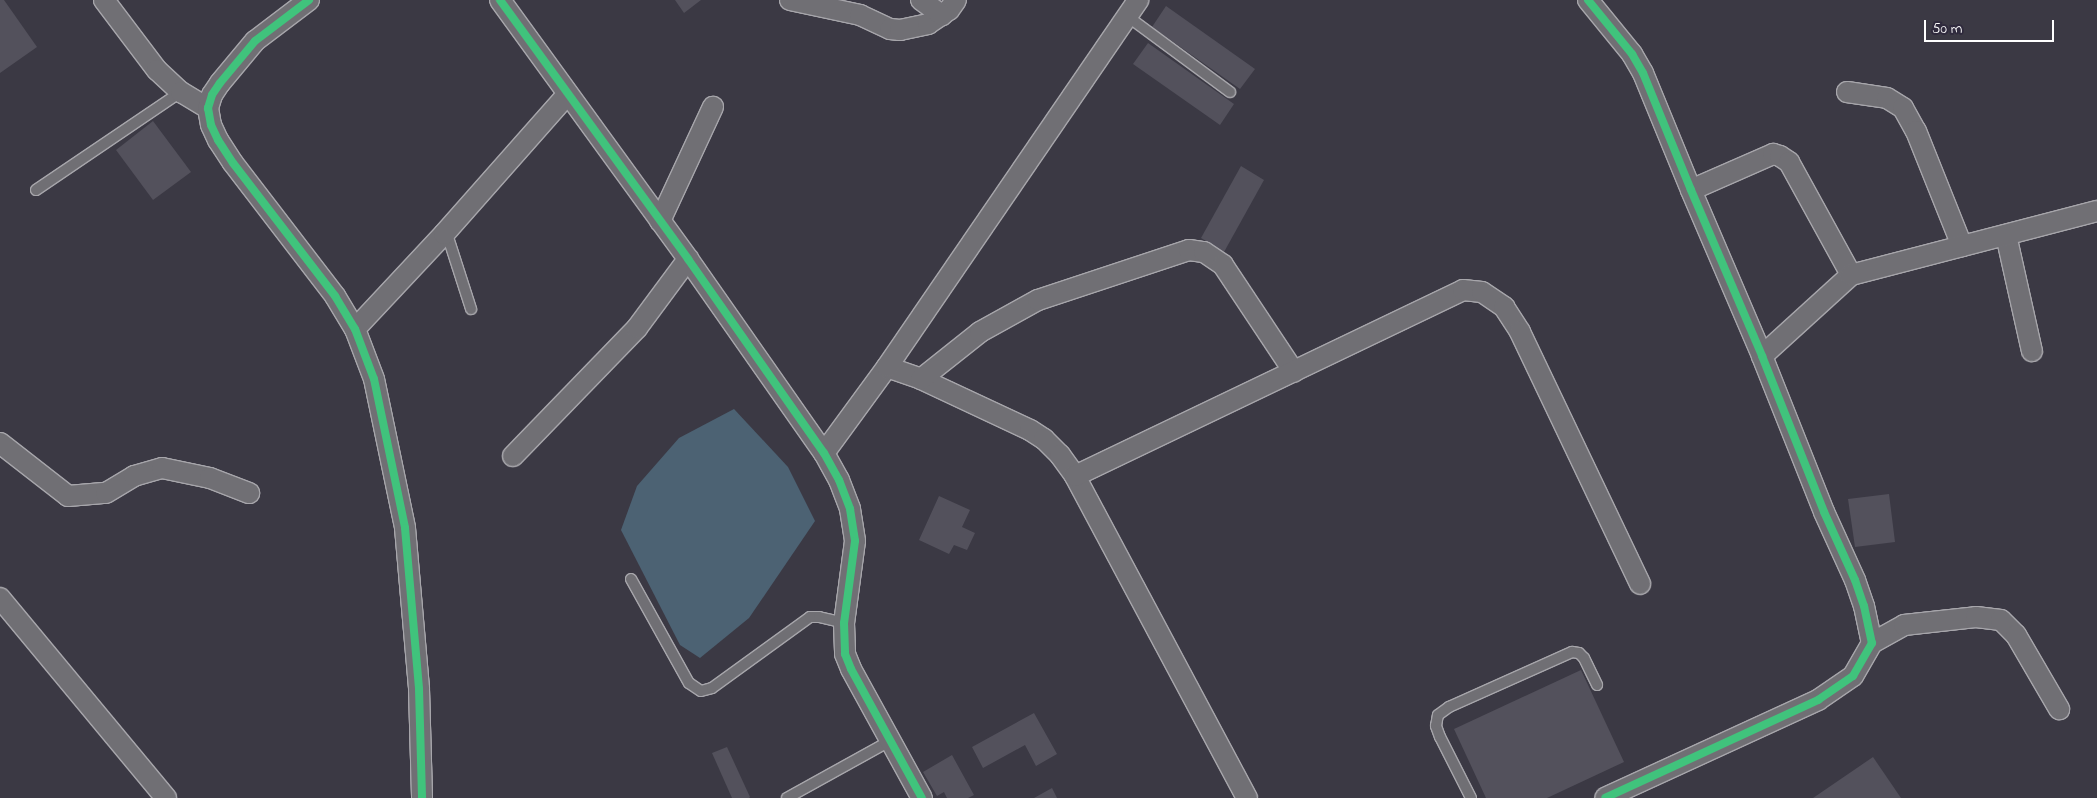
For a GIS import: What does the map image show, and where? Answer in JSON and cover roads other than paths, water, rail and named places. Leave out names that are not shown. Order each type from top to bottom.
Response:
[{"type":"street","points":[[104,0],[157,70],[181,92],[208,108]]},
{"type":"street","points":[[309,0],[255,41],[212,94],[208,108],[211,125],[233,163],[335,296],[355,329],[374,378],[405,528],[419,689],[422,798]]},
{"type":"street","points":[[500,0],[566,95],[688,259],[824,453],[850,509],[855,541],[843,641],[851,669],[922,798]]},
{"type":"street","points":[[790,0],[860,15],[890,29],[918,27],[942,15],[956,0]]},
{"type":"street","points":[[921,0],[942,15]]},
{"type":"street","points":[[1588,0],[1632,54],[1644,73],[1691,190],[1762,356],[1824,512],[1855,580],[1864,606],[1872,644]]},
{"type":"street","points":[[824,453],[887,367],[1133,8]]},
{"type":"street","points":[[1847,92],[1887,98],[1903,108],[1916,131],[1962,246]]},
{"type":"street","points":[[355,329],[446,231],[566,95]]},
{"type":"street","points":[[660,221],[713,107]]},
{"type":"street","points":[[1691,190],[1773,154],[1780,156],[1789,162],[1851,275]]},
{"type":"street","points":[[1762,356],[1851,275],[2097,211]]},
{"type":"street","points":[[2006,235],[2032,351]]},
{"type":"street","points":[[922,379],[980,332],[1038,300],[1189,250],[1204,252],[1223,265],[1294,372]]},
{"type":"street","points":[[513,456],[637,328],[688,259]]},
{"type":"street","points":[[1075,476],[1463,290],[1482,292],[1504,307],[1520,332],[1640,584]]},
{"type":"street","points":[[887,367],[922,379],[1030,430],[1044,439],[1075,476],[1248,798]]},
{"type":"street","points":[[0,443],[68,496],[106,493],[134,476],[162,468],[210,478],[249,493]]},
{"type":"street","points":[[0,598],[166,798]]},
{"type":"street","points":[[1605,798],[1818,700],[1854,676],[1872,644],[1904,625],[1976,617],[2001,620],[2016,636],[2059,709]]},
{"type":"lane","points":[[1133,8],[1230,92]]},
{"type":"lane","points":[[36,190],[181,92]]},
{"type":"lane","points":[[446,231],[472,309]]},
{"type":"lane","points":[[631,579],[689,683],[701,691],[712,688],[810,617],[819,617],[844,623]]},
{"type":"lane","points":[[1471,798],[1440,737],[1436,726],[1438,715],[1449,707],[1572,652],[1579,653],[1584,658],[1598,685]]},
{"type":"lane","points":[[786,798],[890,741]]},
{"type":"water","points":[[734,409],[788,467],[815,521],[749,618],[700,658],[680,645],[621,530],[637,486],[679,438]]}]
